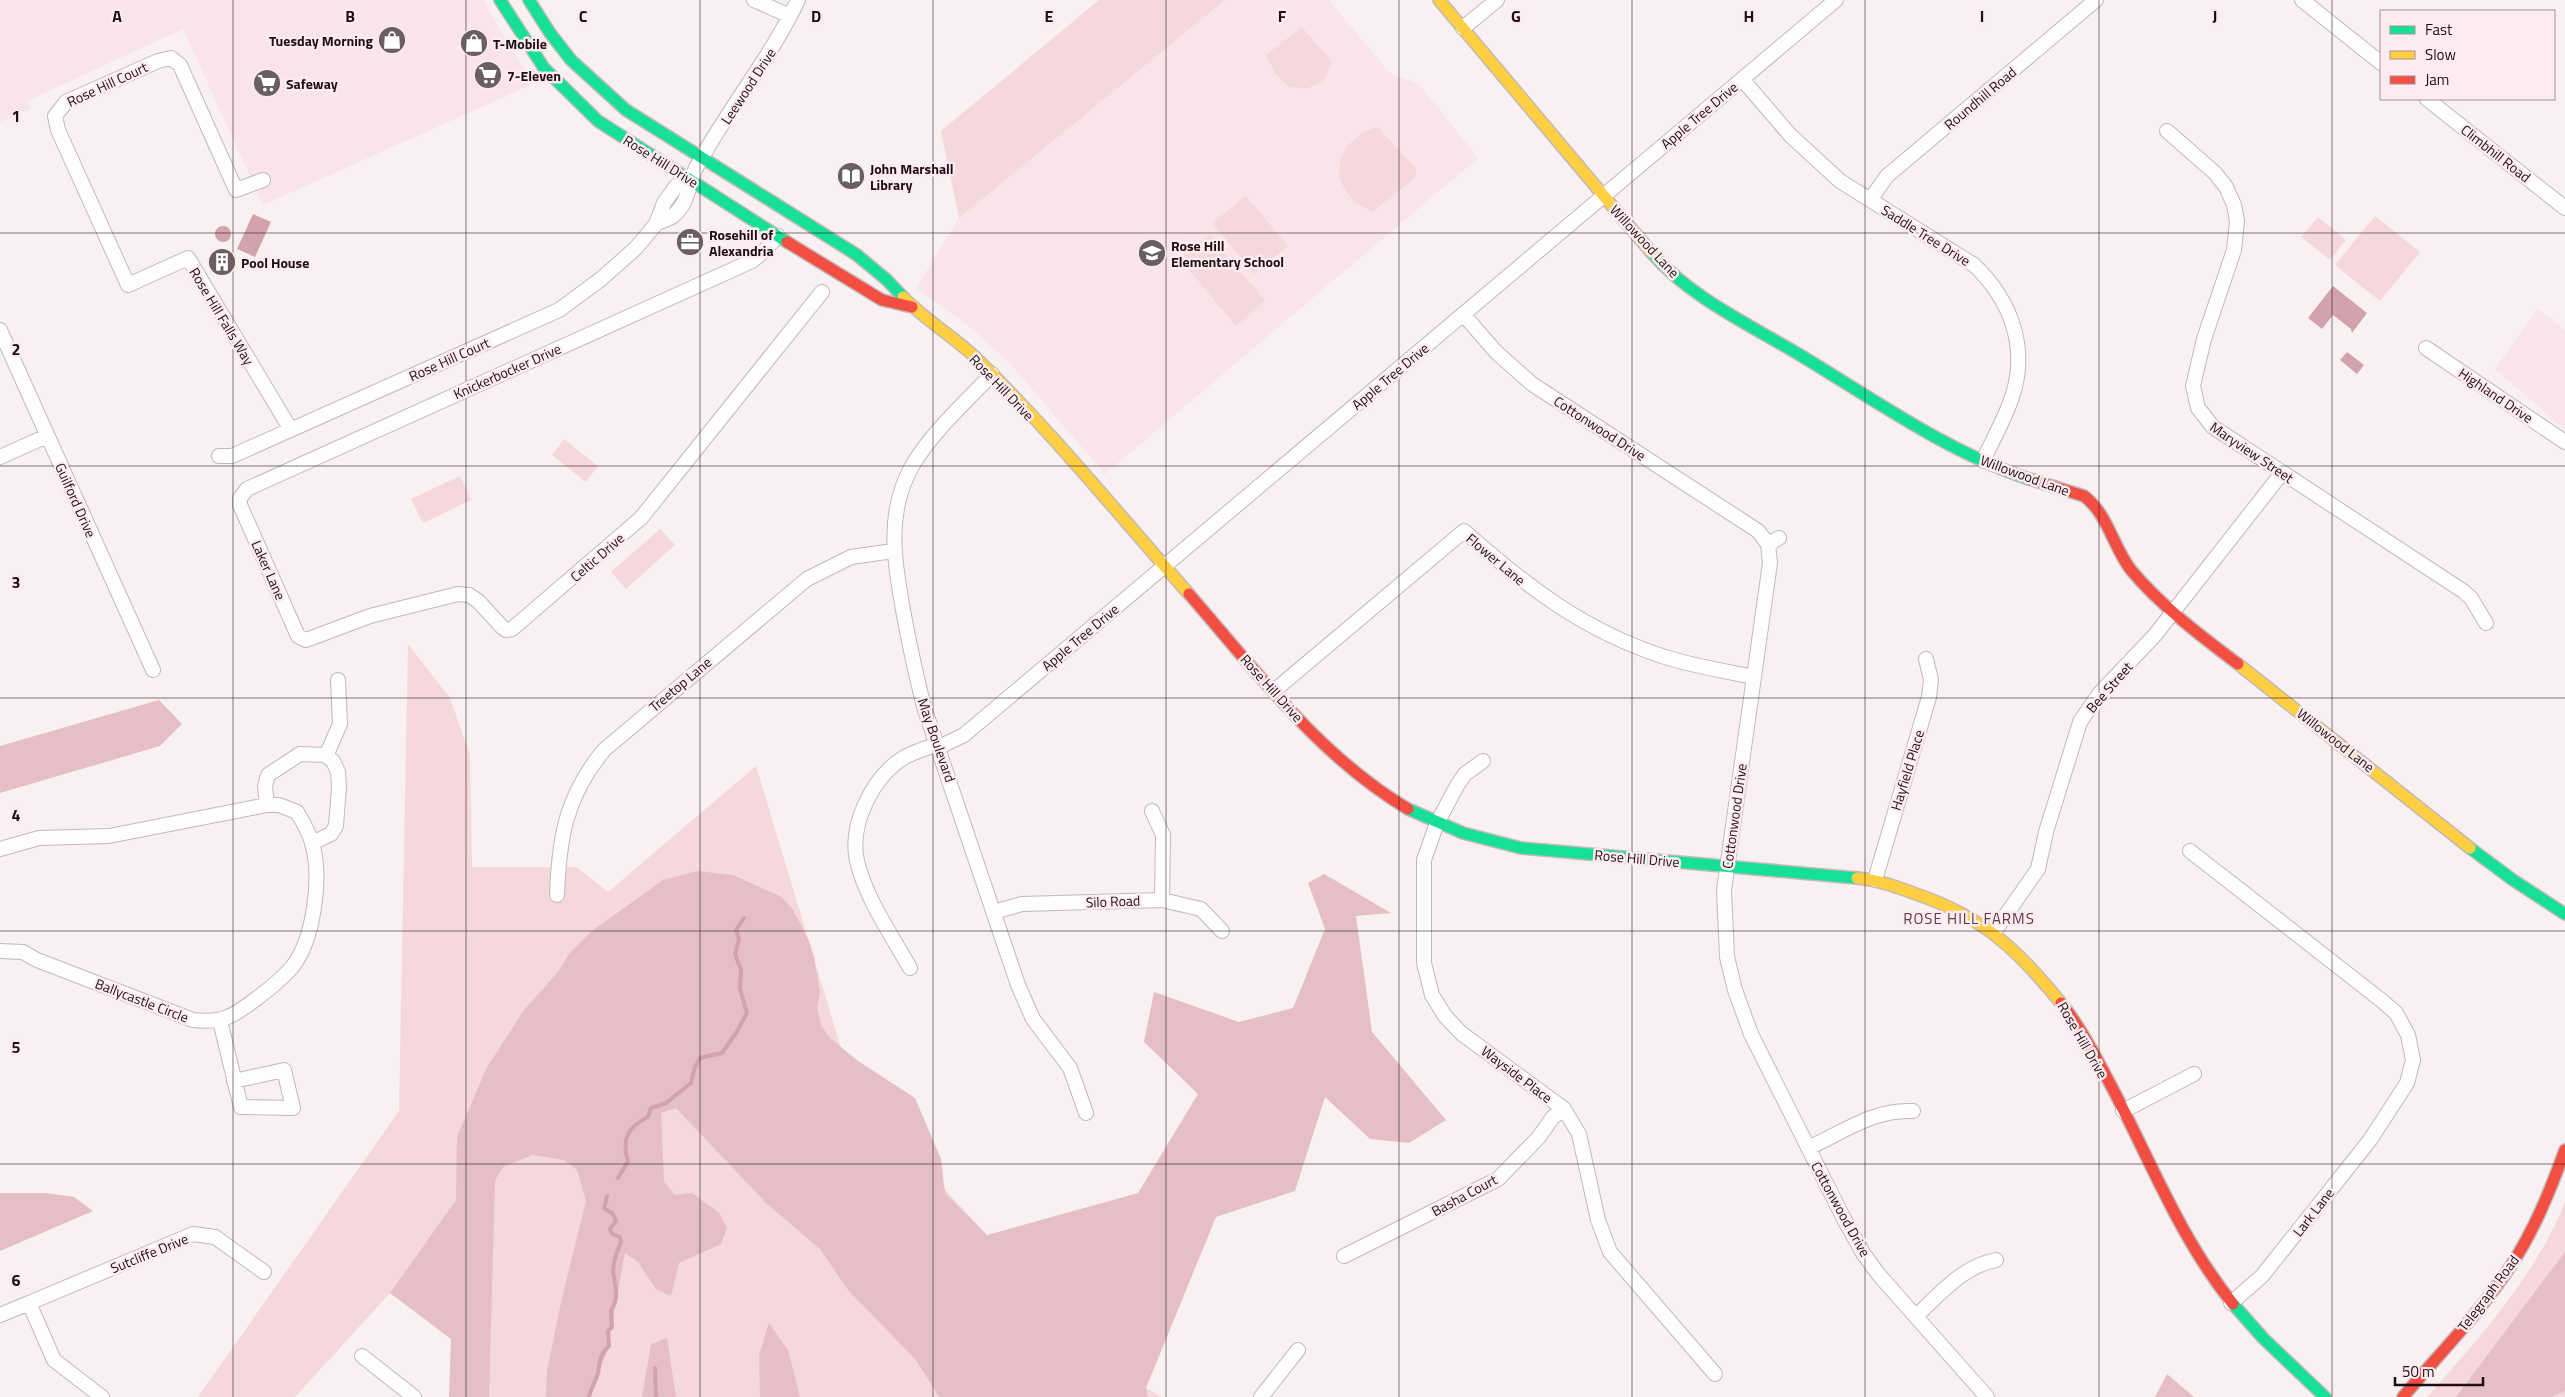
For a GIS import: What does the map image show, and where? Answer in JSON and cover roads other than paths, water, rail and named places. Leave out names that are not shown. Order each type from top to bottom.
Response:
[{"type":"street","name":"Rose Hill Drive","points":[[500,0],[534,56],[580,104],[611,130],[693,175],[778,236],[863,290],[882,300],[912,307]]},
{"type":"street","name":"Rose Hill Drive","points":[[529,0],[557,46],[584,76],[626,110],[856,255],[888,280],[912,307],[974,356],[1316,738],[1351,772],[1398,806],[1476,839],[1521,848],[1875,880],[1930,898],[1994,932],[2027,962],[2060,1000],[2084,1038],[2196,1252],[2231,1303],[2262,1338],[2325,1397]]},
{"type":"street","points":[[754,0],[790,16]]},
{"type":"street","name":"Leewood Drive","points":[[693,175],[702,157],[790,16],[798,0]]},
{"type":"street","name":"Willowood Lane","points":[[1439,0],[1656,258],[1694,290],[1953,447],[2005,471],[2084,496],[2093,501],[2100,511],[2114,544],[2128,567],[2174,611],[2472,848],[2544,902],[2565,914]]},
{"type":"street","points":[[1463,28],[1497,0]]},
{"type":"street","name":"Apple Tree Drive","points":[[910,968],[867,890],[857,860],[857,831],[862,807],[878,782],[902,758],[939,746],[964,735],[1836,0]]},
{"type":"street","name":"Roundhill Road","points":[[1870,200],[1887,176],[2096,0]]},
{"type":"street","points":[[2302,0],[2380,62]]},
{"type":"street","name":"Rose Hill Court","points":[[128,285],[55,123],[57,111],[66,102],[158,61],[172,58],[180,65],[236,190],[263,180]]},
{"type":"street","name":"Saddle Tree Drive","points":[[1742,79],[1790,135],[1840,181],[1974,266],[1996,288],[2010,313],[2018,347],[2016,380],[2010,402],[1983,461]]},
{"type":"street","name":"Climbhill Road","points":[[2428,100],[2565,208]]},
{"type":"street","name":"Maryview Street","points":[[2167,131],[2215,173],[2226,187],[2234,205],[2237,221],[2234,250],[2195,374],[2193,386],[2198,408],[2213,427],[2463,591],[2471,598],[2486,623]]},
{"type":"street","name":"Rose Hill Court","points":[[219,456],[232,456],[558,310],[602,280],[636,248],[656,224],[664,203],[676,186],[693,175]]},
{"type":"street","name":"Knickerbocker Drive","points":[[240,505],[240,498],[247,489],[752,260],[763,252],[778,236]]},
{"type":"street","name":"Rose Hill Falls Way","points":[[128,285],[188,258],[291,430]]},
{"type":"street","name":"Celtic Drive","points":[[298,636],[306,640],[370,616],[458,594],[469,595],[502,627],[506,630],[512,629],[641,518],[822,292]]},
{"type":"street","name":"Cottonwood Drive","points":[[1463,314],[1496,352],[1532,384],[1773,541],[1724,890],[1724,928],[1727,958],[1735,990],[1751,1034],[1863,1253],[1879,1275],[1987,1397]]},
{"type":"street","name":"Guilford Drive","points":[[0,330],[153,670]]},
{"type":"street","name":"Highland Drive","points":[[2426,348],[2565,442]]},
{"type":"street","name":"May Boulevard","points":[[992,374],[931,441],[912,467],[902,487],[895,511],[894,551],[913,664],[924,707],[939,746],[1025,1004],[1033,1019],[1070,1068],[1086,1113]]},
{"type":"street","points":[[0,457],[47,436]]},
{"type":"street","name":"Bee Street","points":[[1994,932],[2038,869],[2046,832],[2080,722],[2088,707],[2174,611],[2282,473]]},
{"type":"street","name":"Laker Lane","points":[[240,505],[298,636]]},
{"type":"street","name":"Flower Lane","points":[[1275,690],[1464,531],[1516,577],[1546,599],[1594,627],[1664,656],[1754,677]]},
{"type":"street","name":"Treetop Lane","points":[[557,895],[558,856],[566,817],[585,775],[604,750],[807,579],[851,557],[894,551]]},
{"type":"street","name":"Hayfield Place","points":[[1875,880],[1929,697],[1931,680],[1926,659]]},
{"type":"street","points":[[326,756],[340,724],[338,680]]},
{"type":"street","points":[[267,805],[265,786],[268,775],[300,754],[326,756],[333,762],[338,772],[339,787],[336,826],[331,834],[312,843]]},
{"type":"street","name":"Wayside Place","points":[[1483,761],[1466,774],[1458,784],[1437,823],[1424,860],[1424,963],[1432,995],[1445,1016],[1461,1033],[1564,1109],[1579,1134],[1598,1220],[1610,1252],[1715,1374]]},
{"type":"street","points":[[0,850],[39,838],[109,836],[267,805],[279,805],[297,812],[312,843],[316,865],[314,914],[306,938],[293,965],[265,992],[234,1015],[220,1021],[234,1082]]},
{"type":"street","points":[[1152,811],[1162,835],[1162,900]]},
{"type":"street","name":"Lark Lane","points":[[2190,851],[2396,1013],[2408,1035],[2412,1060],[2407,1084],[2389,1114],[2262,1276],[2231,1303]]},
{"type":"street","name":"Silo Road","points":[[994,912],[1022,904],[1162,900],[1201,909],[1222,930]]},
{"type":"street","name":"Ballycastle Circle","points":[[0,951],[23,952],[37,960],[193,1020],[220,1021]]},
{"type":"street","points":[[2123,1111],[2194,1074]]},
{"type":"street","name":"Basha Court","points":[[1344,1256],[1498,1179],[1539,1137],[1553,1117],[1564,1109]]},
{"type":"street","points":[[1808,1148],[1876,1115],[1895,1110],[1913,1111]]},
{"type":"street","name":"Telegraph Road","points":[[2403,1397],[2476,1312],[2510,1266],[2547,1198],[2565,1150]]},
{"type":"street","name":"Sutcliffe Drive","points":[[0,1315],[193,1234],[215,1237],[264,1272]]},
{"type":"street","points":[[1916,1316],[1969,1268],[1996,1260]]},
{"type":"street","points":[[30,1303],[48,1350],[54,1360],[102,1397]]},
{"type":"street","points":[[1261,1397],[1298,1350]]},
{"type":"street","points":[[362,1356],[404,1394]]},
{"type":"waterway","points":[[618,1178],[628,1161],[625,1146],[631,1130],[635,1125],[648,1117],[651,1108],[666,1103],[691,1083],[695,1067],[700,1058],[722,1053],[747,1013],[740,989],[741,970],[735,954],[739,939],[736,930],[744,918]]},
{"type":"waterway","points":[[589,1397],[602,1355],[609,1346],[608,1331],[612,1327],[611,1310],[616,1296],[613,1268],[621,1242],[620,1237],[612,1234],[610,1229],[616,1221],[613,1214],[604,1208],[607,1196]]},
{"type":"waterway","points":[[655,1368],[656,1397]]},
{"type":"place","name":"Tuesday Morning","points":[[392,40]]},
{"type":"place","name":"T-Mobile","points":[[474,43]]},
{"type":"place","name":"7-Eleven","points":[[488,75]]},
{"type":"place","name":"Safeway","points":[[267,83]]},
{"type":"place","name":"John Marshall Library","points":[[851,176]]},
{"type":"place","name":"Rosehill of Alexandria","points":[[690,242]]},
{"type":"place","name":"Rose Hill Elementary School","points":[[1152,253]]},
{"type":"place","name":"Pool House","points":[[222,262]]},
{"type":"district","name":"ROSE HILL FARMS","points":[[1969,918]]}]
